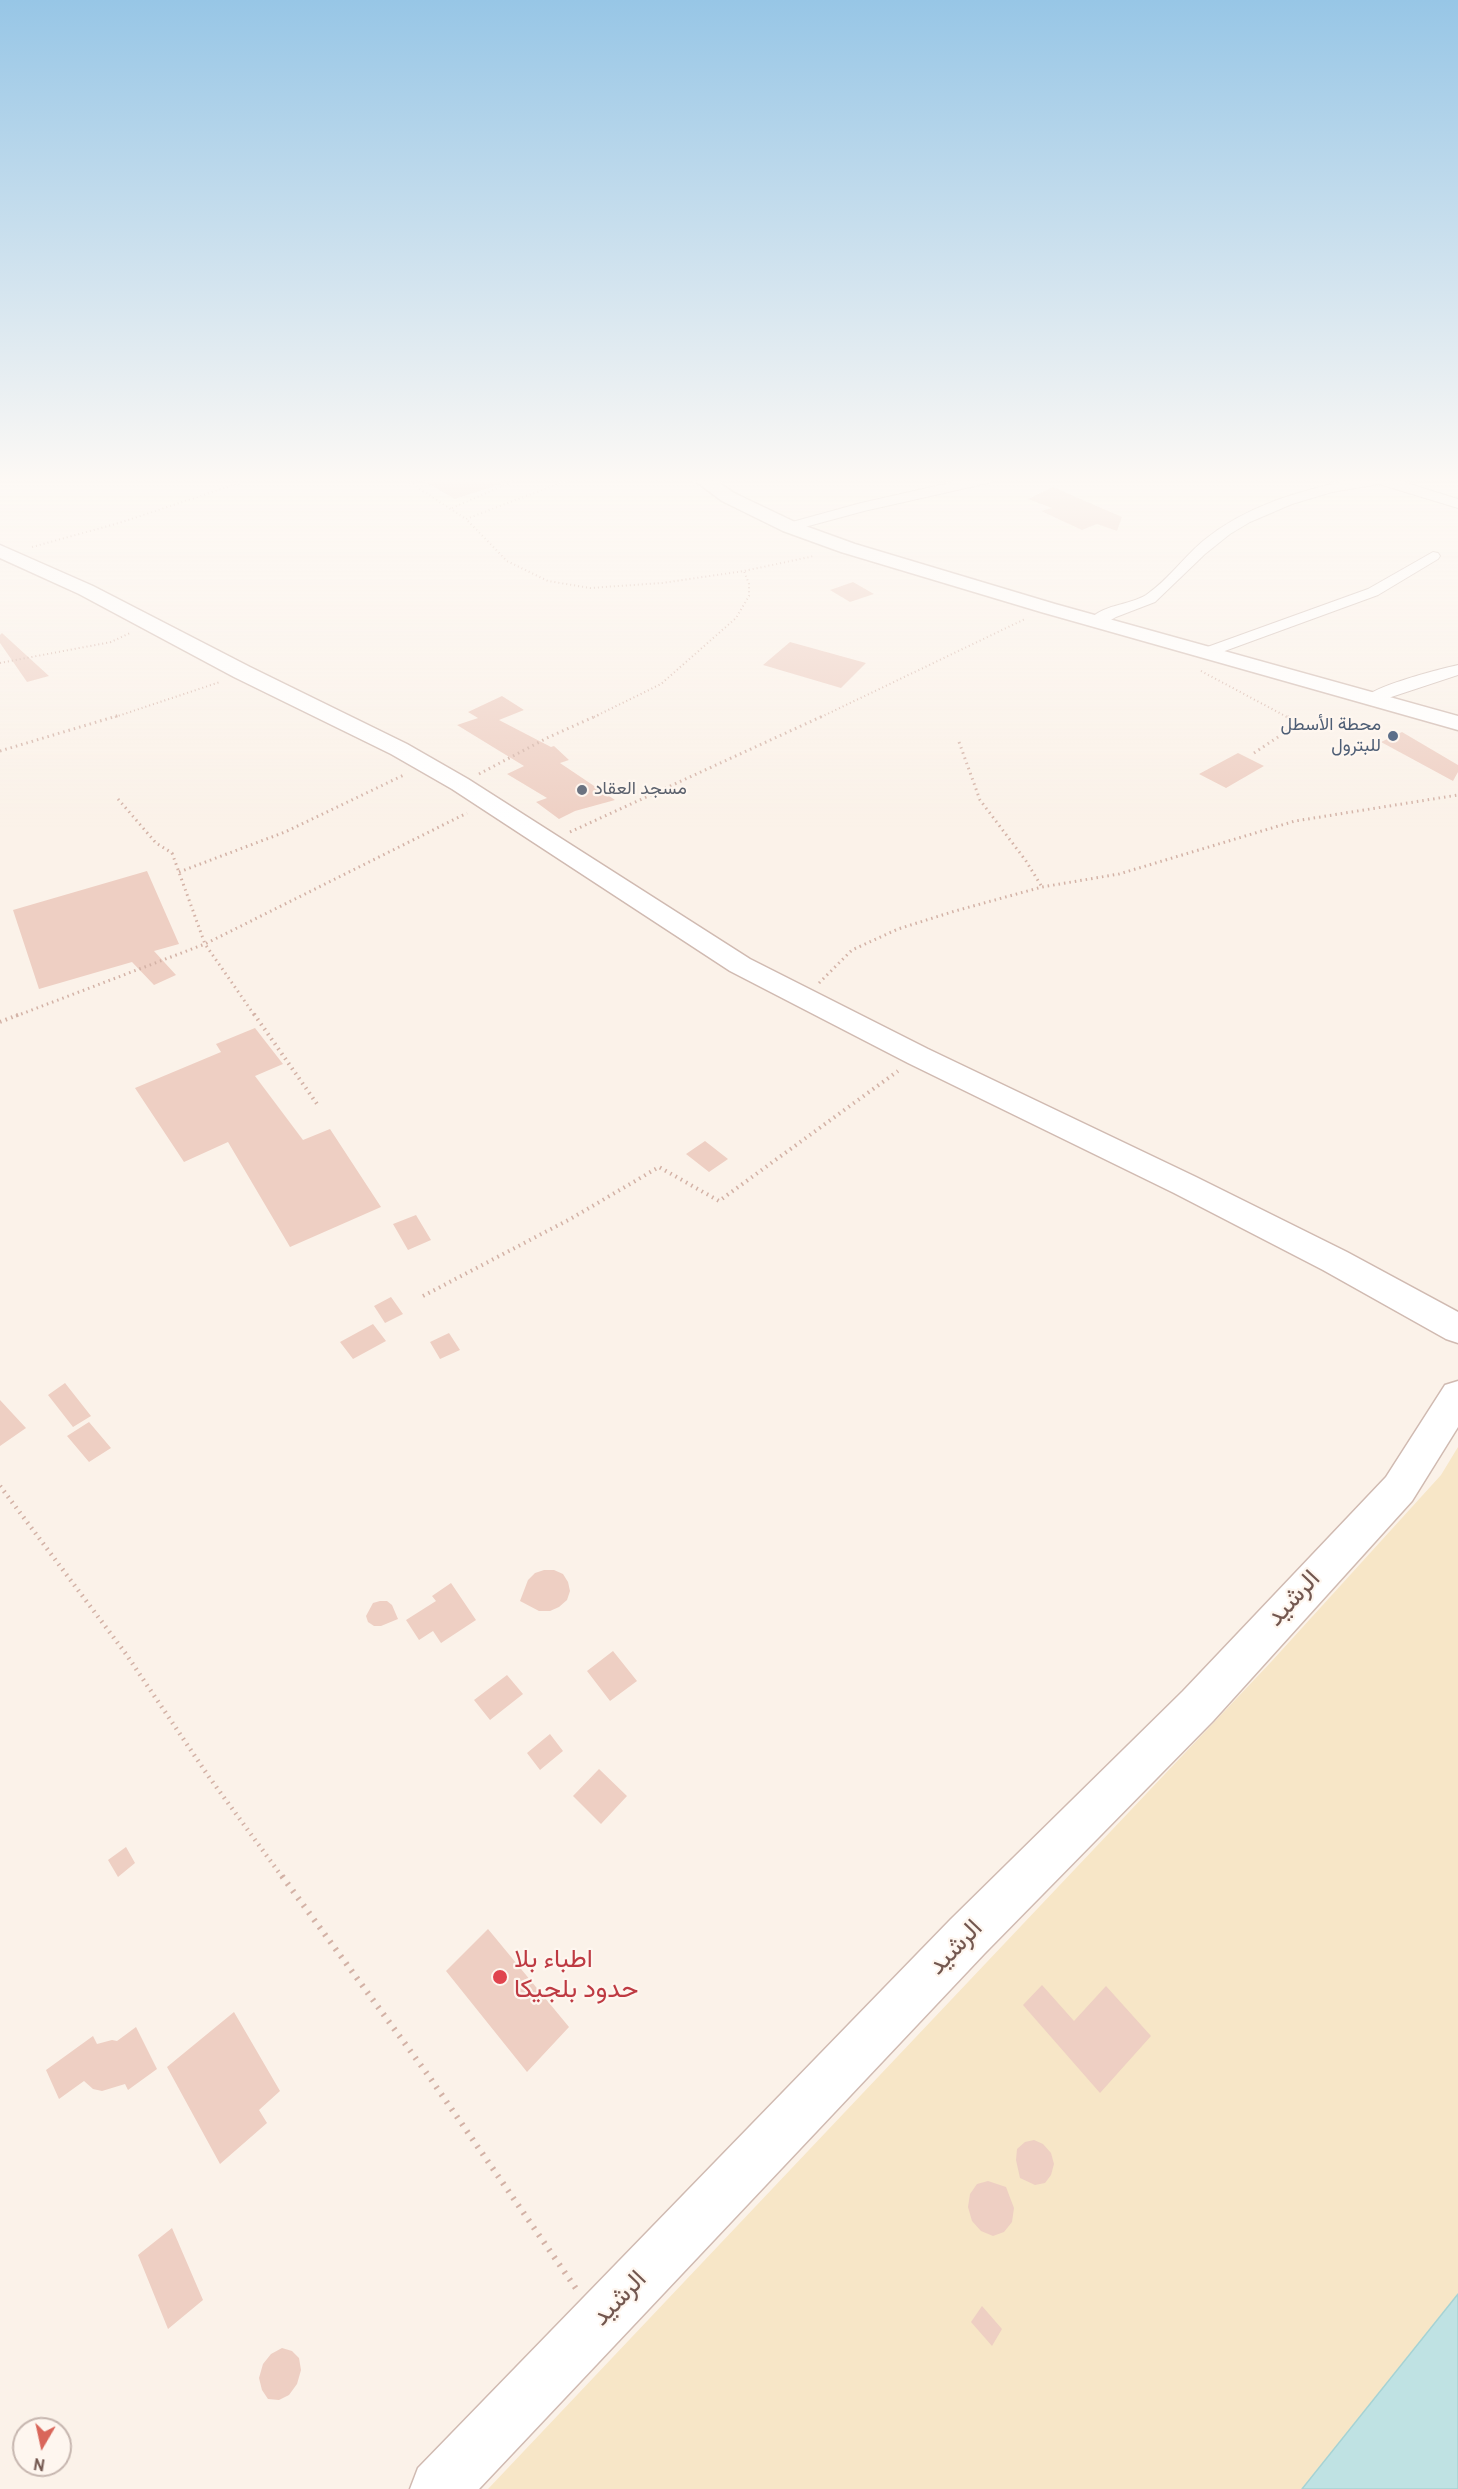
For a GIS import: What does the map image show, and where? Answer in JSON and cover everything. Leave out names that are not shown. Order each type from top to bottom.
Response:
[{"type":"main road","points":[[98,596],[242,672],[322,710],[460,784],[740,965],[918,1056],[1295,1241],[1458,1329]]},
{"type":"main road","points":[[1009,596],[1458,723]]},
{"type":"main road","name":"الرشيد","points":[[439,2489],[968,1936],[1198,1706],[1398,1489],[1458,1396]]},
{"type":"street","points":[[1096,622],[1109,612],[1150,600],[1154,596]]},
{"type":"street","points":[[1197,651],[1363,596]]},
{"type":"street","points":[[1373,698],[1391,690],[1458,670]]},
{"type":"path","points":[[460,784],[547,738],[638,697],[661,684],[736,618],[749,596]]},
{"type":"path","points":[[548,843],[825,715],[1048,608]]},
{"type":"path","points":[[0,663],[111,642],[148,623]]},
{"type":"path","points":[[1197,651],[1192,666],[1299,723],[1254,753]]},
{"type":"path","points":[[0,751],[189,693],[242,672]]},
{"type":"path","points":[[959,741],[980,800],[1026,861],[1042,887]]},
{"type":"path","points":[[179,872],[285,832],[426,765]]},
{"type":"path","points":[[808,1000],[825,975],[852,950],[898,929],[1042,887],[1119,874],[1295,821],[1458,795]]},
{"type":"path","points":[[118,799],[156,843],[172,853],[205,944],[318,1104]]},
{"type":"path","points":[[0,1022],[205,944],[487,803]]},
{"type":"path","points":[[423,1296],[572,1218],[658,1167],[720,1201],[918,1056]]},
{"type":"path","points":[[0,1486],[126,1654],[209,1777],[428,2076],[600,2323]]},
{"type":"sand","points":[[1458,1447],[1458,2382],[1387,2489],[488,2489],[1271,1662],[1441,1475]]},
{"type":"water","points":[[1458,2294],[1458,2489],[1302,2489]]},
{"type":"building","points":[[840,596],[868,596],[850,602]]},
{"type":"building","points":[[2,633],[49,676],[27,682],[0,643]]},
{"type":"building","points":[[790,642],[866,663],[841,688],[763,665]]},
{"type":"building","points":[[502,696],[524,710],[499,720],[551,747],[554,746],[569,760],[560,763],[615,800],[575,811],[559,819],[536,802],[547,798],[507,774],[524,766],[457,725],[478,718],[468,712]]},
{"type":"building","points":[[1402,732],[1458,765],[1458,772],[1453,781],[1381,742]]},
{"type":"building","points":[[1238,753],[1264,766],[1226,788],[1199,774]]},
{"type":"building","points":[[147,871],[179,944],[154,951],[176,975],[154,985],[132,962],[39,989],[13,910]]},
{"type":"building","points":[[255,1028],[283,1064],[255,1076],[303,1140],[330,1129],[381,1207],[290,1247],[228,1142],[184,1162],[135,1088],[221,1052],[216,1044]]},
{"type":"building","points":[[705,1141],[728,1159],[709,1172],[686,1154]]},
{"type":"building","points":[[416,1215],[431,1240],[408,1250],[393,1224]]},
{"type":"building","points":[[391,1297],[403,1314],[385,1323],[374,1306]]},
{"type":"building","points":[[373,1324],[386,1341],[353,1359],[340,1342]]},
{"type":"building","points":[[449,1333],[460,1350],[440,1359],[430,1342]]},
{"type":"building","points":[[65,1383],[91,1416],[73,1427],[48,1395]]},
{"type":"building","points":[[0,1400],[26,1428],[0,1446]]},
{"type":"building","points":[[89,1422],[111,1448],[89,1462],[67,1436]]},
{"type":"building","points":[[554,1570],[563,1574],[570,1591],[567,1600],[550,1611],[539,1611],[520,1601],[528,1580],[535,1573]]},
{"type":"building","points":[[451,1583],[476,1620],[441,1643],[433,1631],[419,1640],[406,1620],[436,1601],[432,1596]]},
{"type":"building","points":[[387,1601],[392,1605],[398,1619],[381,1626],[374,1626],[368,1622],[366,1616],[373,1603]]},
{"type":"building","points":[[613,1651],[637,1681],[610,1701],[587,1671]]},
{"type":"building","points":[[507,1675],[523,1694],[490,1720],[474,1700]]},
{"type":"building","points":[[550,1734],[563,1751],[540,1770],[527,1753]]},
{"type":"building","points":[[599,1769],[627,1796],[601,1824],[573,1796]]},
{"type":"building","points":[[126,1847],[135,1863],[118,1877],[108,1860]]},
{"type":"building","points":[[488,1929],[569,2027],[527,2072],[446,1971]]},
{"type":"building","points":[[1042,1985],[1074,2021],[1106,1986],[1151,2036],[1100,2093],[1023,2005]]},
{"type":"building","points":[[234,2012],[280,2091],[259,2110],[267,2123],[220,2164],[167,2067]]},
{"type":"building","points":[[136,2027],[157,2069],[128,2090],[125,2084],[102,2091],[93,2089],[84,2081],[59,2099],[46,2070],[93,2036],[97,2044],[117,2041]]},
{"type":"building","points":[[1034,2140],[1043,2144],[1051,2153],[1054,2164],[1051,2175],[1045,2183],[1035,2185],[1020,2178],[1016,2160],[1017,2149],[1025,2142]]},
{"type":"building","points":[[988,2181],[1006,2187],[1014,2208],[1012,2222],[1004,2232],[993,2236],[981,2231],[972,2221],[968,2207],[970,2194],[977,2184]]},
{"type":"building","points":[[172,2228],[203,2300],[168,2329],[138,2255]]},
{"type":"building","points":[[982,2306],[1002,2329],[992,2346],[971,2322]]},
{"type":"building","points":[[282,2348],[292,2351],[299,2358],[301,2370],[297,2384],[289,2395],[279,2400],[268,2399],[262,2390],[259,2378],[263,2364],[271,2354]]},
{"type":"place","name":"محطة الأسطل للبترول","points":[[1393,736]]},
{"type":"place","name":"مسجد العقاد","points":[[582,790]]},
{"type":"place","name":"اطباء بلا حدود بلجيكا","points":[[500,1977]]}]
